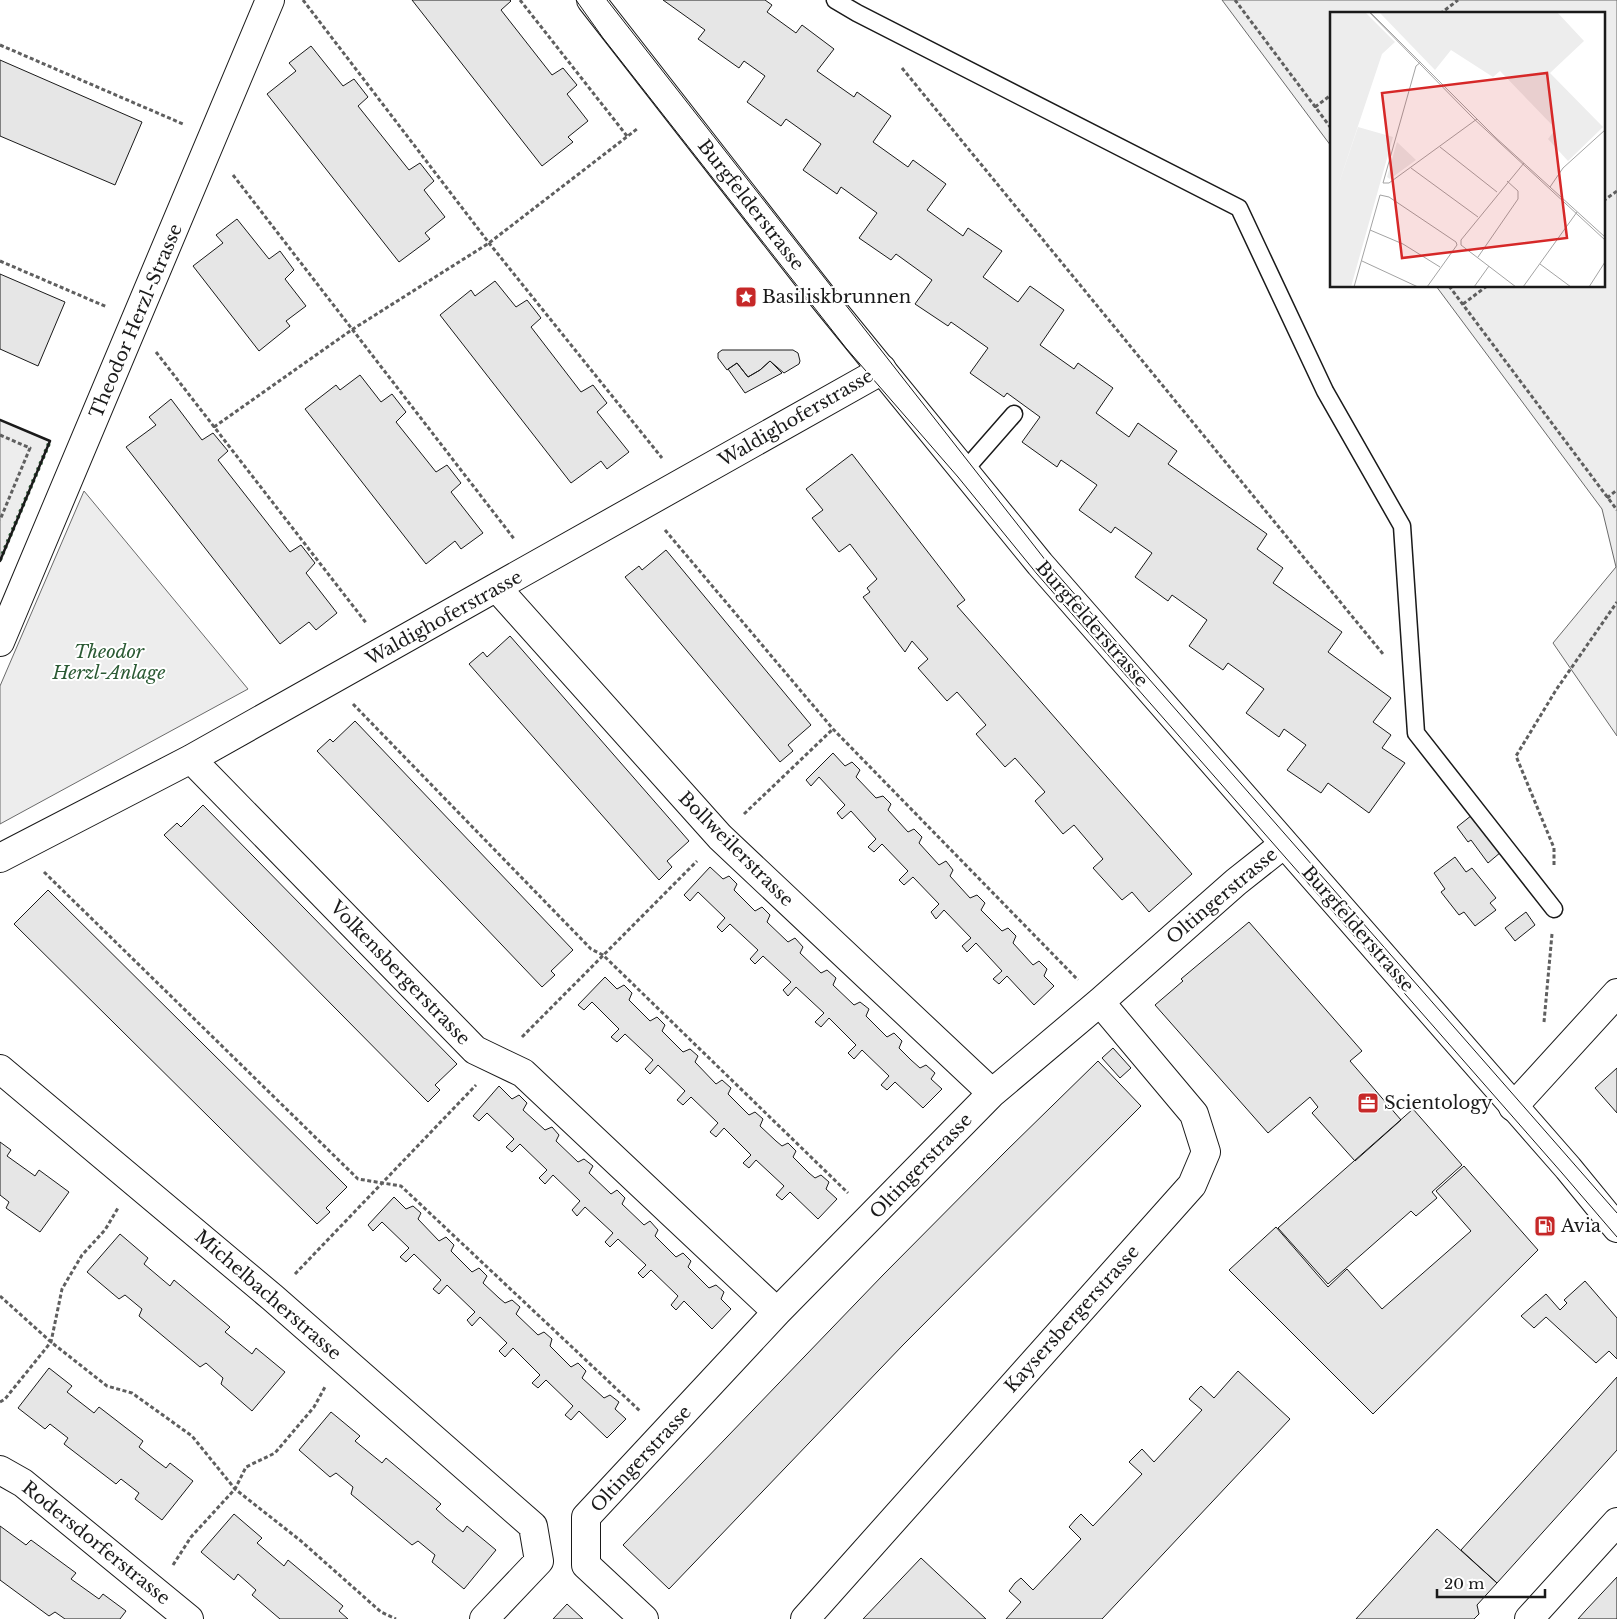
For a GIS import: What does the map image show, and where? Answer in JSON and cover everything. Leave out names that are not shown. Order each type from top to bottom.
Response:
[{"type":"street","name":"Theodor Herzl-Strasse","points":[[0,642],[270,0]]},
{"type":"street","name":"Burgfelderstrasse","points":[[591,0],[825,300],[1040,564],[1568,1168],[1617,1228]]},
{"type":"street","name":"Waldighoferstrasse","points":[[0,858],[191,759],[644,505],[870,377],[882,368]]},
{"type":"street","name":"Bollweilerstrasse","points":[[497,588],[720,837],[992,1094]]},
{"type":"street","name":"Volkensbergerstrasse","points":[[191,759],[475,1050],[523,1072],[777,1312]]},
{"type":"street","name":"Oltingerstrasse","points":[[644,1619],[586,1565],[586,1517],[777,1312],[992,1094],[1236,882],[1284,844]]},
{"type":"street","points":[[1514,1107],[1617,993]]},
{"type":"street","name":"Kaysersbergerstrasse","points":[[805,1619],[1192,1185],[1206,1152],[1194,1114],[1100,1002]]},
{"type":"street","name":"Michelbacherstrasse","points":[[0,1069],[273,1298],[533,1526],[538,1561],[484,1619]]},
{"type":"street","name":"Rodersdorferstrasse","points":[[0,1470],[23,1483],[189,1619]]},
{"type":"street","points":[[1528,1619],[1617,1522]]},
{"type":"lane","points":[[836,0],[857,13],[1239,208],[1326,391],[1402,526],[1416,733],[1554,908]]},
{"type":"lane","points":[[964,471],[1014,414]]},
{"type":"path","points":[[303,0],[489,243],[682,483]]},
{"type":"path","points":[[520,0],[627,136]]},
{"type":"path","points":[[1235,0],[1330,127]]},
{"type":"path","points":[[1443,12],[1458,0]]},
{"type":"path","points":[[0,45],[211,141],[352,329],[536,566]]},
{"type":"path","points":[[901,67],[1413,690]]},
{"type":"path","points":[[1315,107],[1330,96]]},
{"type":"path","points":[[214,427],[352,329],[489,243],[637,129]]},
{"type":"path","points":[[1604,200],[1617,191]]},
{"type":"path","points":[[0,261],[136,322],[214,427],[387,649]]},
{"type":"path","points":[[1450,288],[1617,510]]},
{"type":"path","points":[[1462,304],[1484,288]]},
{"type":"path","points":[[0,435],[30,448],[0,520]]},
{"type":"path","points":[[1607,498],[1617,490]]},
{"type":"path","points":[[644,505],[833,729],[1100,1002]]},
{"type":"path","points":[[1544,1022],[1554,908],[1554,848],[1516,756],[1556,690],[1617,602]]},
{"type":"path","points":[[331,681],[591,949],[603,955],[872,1216]]},
{"type":"path","points":[[273,1298],[498,1061],[720,837],[833,729]]},
{"type":"path","points":[[30,842],[41,869],[358,1179],[401,1186],[664,1433]]},
{"type":"path","points":[[0,1402],[5,1399],[51,1342],[62,1289],[82,1255],[105,1230],[134,1182]]},
{"type":"path","points":[[0,1296],[51,1342],[107,1386],[132,1393],[192,1436],[235,1489],[301,1541],[381,1612],[396,1619]]},
{"type":"path","points":[[155,1591],[191,1537],[235,1489],[246,1467],[275,1453],[314,1407],[341,1358]]},
{"type":"shaded area","points":[[1222,0],[1617,0],[1617,736],[1553,643],[1616,567],[1602,509],[1437,288],[1604,288],[1604,12],[1330,12],[1330,145]]},
{"type":"shaded area","points":[[0,420],[50,441],[0,561]]},
{"type":"shaded area","name":"Theodor Herzl-Anlage","points":[[84,491],[248,689],[0,824],[0,686]]},
{"type":"building","points":[[412,0],[510,0],[501,10],[552,75],[563,68],[577,85],[567,94],[588,121],[568,137],[573,142],[542,166]]},
{"type":"building","points":[[663,0],[765,0],[772,5],[767,12],[796,33],[802,25],[834,49],[817,71],[854,97],[857,92],[891,116],[873,142],[908,167],[913,160],[946,184],[927,210],[963,236],[968,228],[1002,251],[983,277],[1018,302],[1030,286],[1064,310],[1040,345],[1074,369],[1078,363],[1113,388],[1096,413],[1129,437],[1138,423],[1177,451],[1168,464],[1267,534],[1257,549],[1283,568],[1273,583],[1342,632],[1328,652],[1391,698],[1373,722],[1391,735],[1382,748],[1405,763],[1369,813],[1328,783],[1321,793],[1287,770],[1306,745],[1284,729],[1279,737],[1246,713],[1264,689],[1228,663],[1223,670],[1189,646],[1207,620],[1172,595],[1168,601],[1135,577],[1152,553],[1115,527],[1111,533],[1079,510],[1097,485],[1061,460],[1057,467],[1022,442],[1040,417],[1007,393],[1004,397],[970,373],[988,348],[951,322],[948,326],[915,304],[932,280],[896,254],[891,260],[859,238],[877,213],[841,187],[837,194],[803,170],[821,144],[786,119],[781,126],[747,102],[765,76],[744,61],[739,68],[698,39],[705,30]]},
{"type":"building","points":[[311,46],[343,86],[354,79],[368,97],[358,106],[409,170],[420,163],[434,181],[424,190],[445,217],[425,233],[430,239],[399,262],[267,94],[296,71],[289,63]]},
{"type":"building","points":[[0,60],[142,122],[115,185],[0,136]]},
{"type":"building","points":[[237,219],[269,259],[280,251],[294,270],[285,279],[306,306],[286,321],[290,326],[259,351],[193,266],[223,243],[216,235]]},
{"type":"building","points":[[0,274],[65,302],[38,366],[0,349]]},
{"type":"building","points":[[495,281],[516,307],[527,300],[541,318],[531,327],[581,392],[593,385],[607,403],[597,412],[629,452],[607,469],[601,461],[571,483],[440,315],[471,290],[475,296]]},
{"type":"building","points":[[722,350],[793,350],[798,353],[800,361],[799,364],[784,373],[770,361],[748,377],[737,363],[727,370],[718,358],[718,353]]},
{"type":"building","points":[[770,361],[782,373],[745,393],[728,369],[737,363],[748,377]]},
{"type":"building","points":[[360,375],[381,402],[392,394],[406,412],[396,422],[436,472],[447,465],[461,483],[451,492],[483,533],[461,549],[455,541],[426,564],[305,409],[336,385],[340,390]]},
{"type":"building","points":[[171,399],[202,440],[213,433],[228,451],[218,460],[290,552],[301,545],[315,563],[306,573],[337,613],[316,630],[309,622],[280,644],[126,447],[156,425],[149,417]]},
{"type":"building","points":[[852,454],[965,600],[957,606],[1192,874],[1149,912],[1132,892],[1122,900],[1093,868],[1103,859],[1074,825],[1063,834],[1035,801],[1045,792],[1015,758],[1005,767],[976,734],[986,725],[957,692],[947,701],[918,668],[928,659],[912,641],[905,652],[863,597],[870,592],[867,588],[877,579],[850,544],[839,552],[812,518],[823,510],[806,489]]},
{"type":"building","points":[[666,550],[811,725],[788,745],[793,751],[780,762],[625,577],[639,566],[642,570]]},
{"type":"building","points":[[510,636],[689,841],[667,861],[672,867],[659,880],[469,664],[483,652],[487,657]]},
{"type":"building","points":[[355,721],[573,950],[551,971],[555,975],[542,987],[317,751],[330,739],[333,742]]},
{"type":"building","points":[[833,753],[845,766],[852,762],[860,770],[856,777],[876,798],[883,796],[891,804],[888,810],[908,832],[914,829],[922,837],[919,843],[939,865],[946,861],[953,870],[950,876],[970,898],[977,895],[985,903],[981,910],[1002,931],[1008,928],[1016,936],[1013,943],[1033,965],[1039,961],[1047,969],[1044,976],[1054,986],[1034,1005],[1007,976],[999,984],[993,979],[1002,971],[976,943],[967,952],[962,946],[971,938],[944,910],[936,919],[931,912],[939,904],[913,877],[904,885],[899,880],[908,871],[882,844],[874,852],[868,847],[876,839],[851,811],[842,819],[837,813],[845,805],[819,777],[811,786],[806,780]]},
{"type":"building","points":[[203,805],[457,1064],[435,1085],[440,1090],[428,1102],[164,835],[177,823],[181,827]]},
{"type":"building","points":[[1472,815],[1501,852],[1488,863],[1471,840],[1468,842],[1457,827]]},
{"type":"building","points":[[1455,857],[1466,872],[1472,868],[1496,898],[1490,903],[1496,910],[1475,926],[1464,912],[1459,915],[1441,892],[1445,889],[1434,873]]},
{"type":"building","points":[[710,867],[723,879],[729,876],[737,884],[734,890],[755,911],[762,907],[770,915],[767,922],[788,942],[795,938],[803,947],[800,953],[821,973],[827,970],[836,978],[833,985],[854,1005],[860,1002],[869,1009],[866,1016],[887,1037],[894,1033],[902,1041],[899,1048],[911,1060],[920,1068],[926,1065],[935,1073],[931,1079],[942,1089],[923,1108],[895,1082],[887,1090],[881,1085],[889,1076],[862,1050],[854,1059],[848,1053],[856,1045],[829,1018],[821,1027],[815,1022],[824,1013],[796,987],[788,996],[783,990],[791,982],[763,956],[755,964],[750,959],[758,950],[730,924],[722,932],[717,927],[725,918],[698,892],[690,901],[684,895]]},
{"type":"building","points":[[48,890],[347,1187],[326,1208],[330,1212],[317,1224],[14,924]]},
{"type":"building","points":[[1526,912],[1535,925],[1515,941],[1505,928]]},
{"type":"building","points":[[1249,922],[1362,1051],[1350,1061],[1401,1120],[1355,1161],[1312,1113],[1318,1107],[1310,1097],[1268,1133],[1155,1005],[1183,981],[1181,979]]},
{"type":"building","points":[[605,977],[617,989],[624,985],[632,993],[629,1000],[650,1021],[657,1017],[665,1025],[662,1031],[683,1052],[690,1049],[698,1056],[695,1062],[716,1084],[722,1080],[731,1088],[728,1094],[749,1115],[755,1112],[763,1119],[760,1126],[782,1146],[788,1143],[796,1151],[793,1157],[809,1173],[815,1178],[821,1175],[829,1182],[826,1189],[837,1199],[818,1219],[790,1192],[782,1200],[776,1195],[784,1186],[756,1160],[749,1168],[743,1163],[751,1155],[724,1128],[716,1137],[710,1132],[718,1123],[691,1097],[683,1105],[677,1100],[685,1091],[658,1065],[650,1074],[645,1069],[653,1060],[625,1034],[617,1042],[611,1037],[619,1029],[592,1002],[584,1010],[578,1005]]},
{"type":"building","points":[[1113,1048],[1131,1068],[1120,1078],[1102,1058]]},
{"type":"building","points":[[1098,1061],[1141,1106],[903,1345],[669,1589],[623,1545],[883,1275]]},
{"type":"building","points":[[1617,1068],[1617,1113],[1595,1088]]},
{"type":"building","points":[[499,1086],[512,1099],[519,1095],[527,1103],[523,1110],[545,1130],[552,1127],[559,1135],[556,1141],[578,1162],[584,1159],[593,1166],[589,1173],[611,1194],[617,1190],[625,1198],[622,1204],[644,1225],[650,1221],[658,1230],[655,1236],[676,1257],[683,1253],[691,1261],[688,1267],[709,1288],[716,1285],[724,1292],[721,1299],[731,1309],[712,1329],[684,1301],[676,1310],[671,1305],[678,1296],[651,1270],[643,1278],[638,1273],[646,1265],[618,1239],[610,1247],[605,1242],[613,1233],[585,1207],[577,1216],[572,1210],[580,1201],[553,1175],[545,1184],[539,1178],[547,1170],[520,1144],[512,1152],[506,1147],[514,1139],[487,1113],[479,1121],[473,1116]]},
{"type":"building","points":[[1413,1109],[1462,1165],[1432,1192],[1437,1198],[1416,1216],[1411,1211],[1328,1284],[1278,1228]]},
{"type":"building","points":[[0,1142],[11,1150],[7,1156],[35,1176],[39,1170],[69,1192],[40,1232],[6,1208],[9,1202],[0,1195]]},
{"type":"building","points":[[1464,1166],[1538,1250],[1373,1414],[1229,1270],[1276,1227],[1328,1287],[1347,1269],[1382,1309],[1471,1231],[1436,1191]]},
{"type":"building","points":[[394,1197],[406,1209],[413,1206],[421,1213],[418,1219],[439,1241],[446,1237],[454,1245],[451,1251],[472,1272],[479,1268],[487,1276],[483,1283],[499,1298],[505,1303],[512,1300],[520,1307],[516,1314],[538,1335],[544,1332],[552,1339],[550,1346],[571,1367],[578,1363],[586,1371],[582,1378],[604,1398],[610,1395],[619,1402],[615,1409],[626,1419],[607,1438],[579,1411],[571,1420],[565,1415],[573,1406],[546,1380],[538,1388],[532,1383],[540,1375],[513,1348],[505,1357],[499,1351],[507,1343],[480,1317],[472,1326],[467,1320],[475,1312],[447,1285],[439,1294],[433,1289],[441,1280],[414,1254],[406,1262],[400,1257],[409,1248],[382,1222],[373,1231],[368,1225]]},
{"type":"building","points":[[120,1234],[148,1258],[144,1264],[170,1286],[174,1280],[230,1327],[225,1332],[252,1354],[256,1348],[285,1372],[252,1411],[221,1384],[223,1378],[206,1363],[200,1367],[139,1316],[142,1309],[125,1295],[119,1299],[87,1272]]},
{"type":"building","points":[[1585,1281],[1617,1318],[1617,1359],[1609,1351],[1596,1363],[1546,1317],[1534,1328],[1521,1316],[1546,1294],[1560,1310],[1567,1303],[1564,1300]]},
{"type":"building","points":[[49,1368],[72,1386],[67,1392],[94,1413],[99,1407],[143,1441],[139,1447],[154,1459],[166,1468],[170,1463],[193,1481],[162,1520],[135,1499],[139,1493],[121,1479],[116,1484],[64,1444],[68,1438],[50,1424],[45,1429],[18,1408]]},
{"type":"building","points":[[1238,1371],[1290,1419],[1102,1619],[1006,1619],[1021,1602],[1009,1591],[1015,1583],[1021,1578],[1033,1590],[1081,1539],[1069,1527],[1075,1520],[1081,1514],[1093,1526],[1142,1474],[1129,1462],[1142,1449],[1154,1462],[1202,1410],[1189,1399],[1196,1391],[1201,1386],[1214,1398]]},
{"type":"building","points":[[1617,1377],[1617,1450],[1497,1583],[1461,1550]]},
{"type":"building","points":[[331,1412],[360,1436],[355,1441],[382,1463],[386,1458],[441,1504],[436,1509],[446,1518],[463,1532],[467,1526],[496,1550],[464,1589],[432,1562],[435,1555],[418,1541],[412,1545],[351,1494],[353,1487],[336,1473],[330,1477],[299,1450]]},
{"type":"building","points":[[234,1514],[262,1538],[257,1543],[284,1566],[288,1560],[343,1606],[339,1611],[348,1619],[280,1619],[252,1595],[256,1590],[238,1574],[234,1580],[201,1552]]},
{"type":"building","points":[[0,1526],[26,1545],[31,1540],[76,1573],[71,1579],[99,1599],[103,1594],[126,1611],[120,1619],[65,1619],[55,1612],[49,1616],[0,1580]]},
{"type":"building","points":[[1437,1529],[1497,1583],[1477,1605],[1479,1614],[1474,1619],[1356,1619]]},
{"type":"building","points":[[921,1558],[986,1619],[863,1619]]},
{"type":"building","points":[[1617,1577],[1617,1619],[1578,1619],[1586,1610]]},
{"type":"building","points":[[567,1604],[583,1619],[553,1619]]},
{"type":"tram line","points":[[576,0],[603,38],[846,348],[958,477],[1037,574],[1617,1237]]},
{"type":"tram line","points":[[607,0],[1050,566],[1617,1213]]},
{"type":"hedge","points":[[0,560],[50,441]]},
{"type":"wall","points":[[0,420],[50,441],[0,561]]},
{"type":"place","name":"Basiliskbrunnen","points":[[746,297]]},
{"type":"place","name":"Scientology","points":[[1368,1103]]},
{"type":"place","name":"Avia","points":[[1545,1226]]}]
